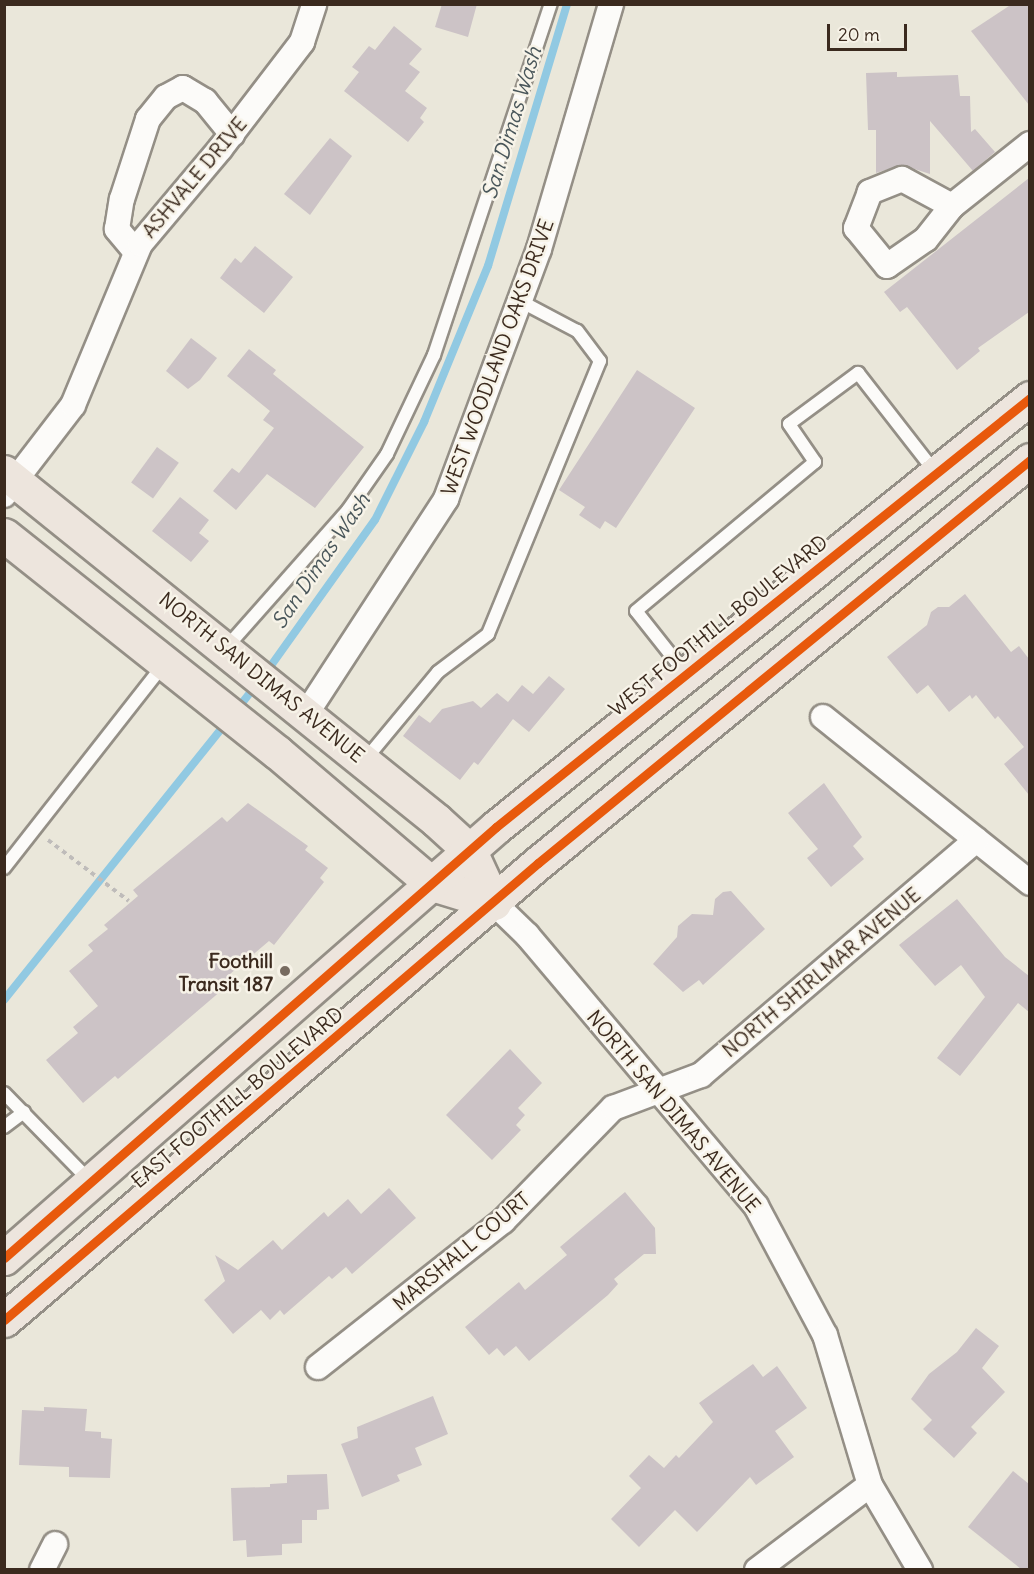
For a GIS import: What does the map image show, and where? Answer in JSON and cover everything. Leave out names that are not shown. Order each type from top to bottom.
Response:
[{"type":"main road","name":"WEST FOOTHILL BOULEVARD","points":[[432,884],[686,674],[1029,398]]},
{"type":"main road","points":[[494,903],[1029,460]]},
{"type":"main road","name":"NORTH SAN DIMAS AVENUE","points":[[8,483],[365,760],[470,851],[494,903]]},
{"type":"main road","name":"NORTH SAN DIMAS AVENUE","points":[[4,535],[218,704],[432,884],[494,903]]},
{"type":"main road","name":"EAST FOOTHILL BOULEVARD","points":[[4,1258],[432,884]]},
{"type":"main road","name":"EAST FOOTHILL BOULEVARD","points":[[4,1320],[494,903]]},
{"type":"street","name":"ASHVALE DRIVE","points":[[8,483],[74,405],[136,252],[232,134],[302,42],[314,4]]},
{"type":"street","name":"WEST WOODLAND OAKS DRIVE","points":[[306,714],[446,499],[539,249],[610,4]]},
{"type":"street","points":[[136,252],[117,229],[122,199],[148,119],[166,98],[183,88],[205,101],[232,134]]},
{"type":"street","points":[[952,206],[1029,144]]},
{"type":"street","points":[[823,717],[1029,883]]},
{"type":"street","name":"NORTH SHIRLMAR AVENUE","points":[[657,1089],[701,1075],[976,840]]},
{"type":"street","name":"NORTH SAN DIMAS AVENUE","points":[[494,903],[527,934],[762,1216],[825,1335],[870,1485],[921,1569]]},
{"type":"street","name":"MARSHALL COURT","points":[[318,1367],[503,1221],[613,1108],[657,1089]]},
{"type":"street","points":[[757,1569],[870,1485]]},
{"type":"street","points":[[42,1569],[55,1544]]},
{"type":"lane","points":[[236,659],[387,454],[434,355],[551,4]]},
{"type":"lane","points":[[365,760],[438,672],[488,633],[600,361],[577,331],[520,301]]},
{"type":"lane","points":[[686,674],[636,612],[815,462],[789,424],[858,373],[935,473]]},
{"type":"lane","points":[[4,868],[164,663]]},
{"type":"lane","points":[[4,1093],[91,1182]]},
{"type":"lane","points":[[4,1127],[24,1112]]},
{"type":"path","points":[[45,837],[129,901]]},
{"type":"building","points":[[442,4],[477,4],[468,37],[435,27]]},
{"type":"building","points":[[1012,4],[1029,4],[1029,105],[971,31]]},
{"type":"building","points":[[394,26],[422,49],[409,64],[420,72],[405,91],[427,108],[420,118],[424,122],[408,142],[344,91],[359,72],[352,67],[369,46],[375,50]]},
{"type":"building","points":[[897,72],[897,77],[958,75],[960,96],[970,96],[971,132],[975,129],[995,152],[973,171],[930,121],[930,174],[902,165],[876,173],[876,130],[868,130],[866,73]]},
{"type":"building","points":[[330,138],[352,156],[310,215],[284,194]]},
{"type":"building","points":[[1029,178],[1029,312],[978,348],[980,351],[957,370],[907,307],[900,312],[884,292]]},
{"type":"building","points":[[255,246],[293,277],[264,313],[220,278],[235,258],[241,263]]},
{"type":"building","points":[[191,338],[217,358],[200,380],[188,389],[166,371]]},
{"type":"building","points":[[249,349],[276,370],[273,374],[364,447],[315,508],[267,474],[236,510],[213,491],[232,468],[239,473],[274,428],[263,420],[270,411],[227,376]]},
{"type":"building","points":[[637,370],[695,408],[616,528],[605,521],[600,529],[579,515],[585,507],[559,490]]},
{"type":"building","points":[[157,447],[179,463],[153,498],[131,483]]},
{"type":"building","points":[[180,497],[209,520],[199,533],[209,541],[191,562],[152,531]]},
{"type":"building","points":[[965,594],[1011,652],[1019,646],[1029,659],[1029,795],[1004,764],[1024,747],[998,716],[995,719],[976,695],[972,699],[970,695],[949,712],[928,685],[917,694],[887,657],[927,625],[931,612],[938,607],[949,607]]},
{"type":"building","points":[[549,676],[565,689],[529,732],[513,719],[478,765],[474,762],[460,780],[403,736],[419,715],[430,723],[442,709],[473,701],[481,708],[497,693],[508,702],[522,685],[533,694]]},
{"type":"building","points":[[824,783],[862,837],[853,846],[864,859],[831,887],[807,858],[818,849],[788,813]]},
{"type":"building","points":[[248,803],[308,846],[305,850],[328,868],[320,878],[324,882],[274,945],[269,941],[230,974],[233,977],[222,990],[118,1079],[115,1076],[83,1103],[46,1060],[78,1033],[73,1027],[98,1006],[69,971],[93,951],[88,945],[108,929],[104,925],[138,896],[133,890],[222,817],[227,822]]},
{"type":"building","points":[[731,891],[765,929],[703,985],[699,980],[683,992],[653,964],[677,937],[678,926],[692,914],[713,915],[715,899],[723,892]]},
{"type":"building","points":[[957,899],[1005,957],[1029,976],[1029,1012],[1018,1003],[960,1076],[937,1058],[985,997],[961,965],[935,986],[899,945]]},
{"type":"building","points":[[510,1049],[542,1083],[518,1108],[525,1115],[516,1125],[521,1130],[492,1160],[446,1115]]},
{"type":"building","points":[[389,1188],[416,1218],[352,1274],[346,1267],[332,1279],[329,1276],[284,1315],[280,1310],[270,1320],[261,1310],[233,1334],[204,1300],[225,1281],[215,1255],[238,1270],[273,1240],[282,1250],[324,1212],[328,1217],[348,1199],[361,1214]]},
{"type":"building","points":[[625,1192],[655,1228],[656,1254],[644,1254],[614,1279],[618,1284],[608,1295],[529,1361],[516,1346],[504,1356],[497,1348],[489,1355],[465,1327],[519,1282],[525,1290],[567,1255],[560,1247]]},
{"type":"building","points":[[976,1328],[999,1346],[982,1368],[1005,1392],[971,1427],[977,1433],[954,1458],[923,1429],[932,1420],[911,1399],[929,1374],[957,1352]]},
{"type":"building","points":[[753,1364],[763,1377],[777,1366],[807,1408],[775,1431],[794,1457],[756,1485],[750,1477],[697,1532],[675,1510],[639,1547],[611,1519],[641,1488],[629,1476],[649,1455],[664,1468],[676,1455],[679,1458],[713,1422],[699,1403]]},
{"type":"building","points":[[433,1396],[448,1434],[415,1448],[422,1465],[397,1475],[400,1481],[362,1497],[341,1444],[358,1438],[357,1427]]},
{"type":"building","points":[[44,1407],[87,1409],[85,1431],[101,1432],[101,1438],[112,1439],[110,1478],[69,1477],[69,1467],[19,1465],[22,1410],[44,1411]]},
{"type":"building","points":[[1013,1471],[1029,1484],[1029,1569],[1021,1569],[968,1527]]},
{"type":"building","points":[[327,1474],[329,1509],[317,1510],[317,1520],[302,1520],[302,1543],[282,1544],[282,1555],[247,1557],[246,1540],[233,1541],[231,1488],[270,1487],[270,1484],[287,1483],[287,1475]]},
{"type":"waterway","name":"San Dimas Wash","points":[[265,674],[375,520],[424,422],[488,266],[567,4]]},
{"type":"waterway","name":"San Dimas Wash","points":[[235,712],[257,684]]},
{"type":"waterway","name":"San Dimas Wash","points":[[4,1000],[227,722]]},
{"type":"cycle path","points":[[4,1258],[496,827],[1030,398]]},
{"type":"cycle path","points":[[4,1320],[538,863],[1030,460]]},
{"type":"place","name":"Foothill Transit 187","points":[[285,971]]}]
